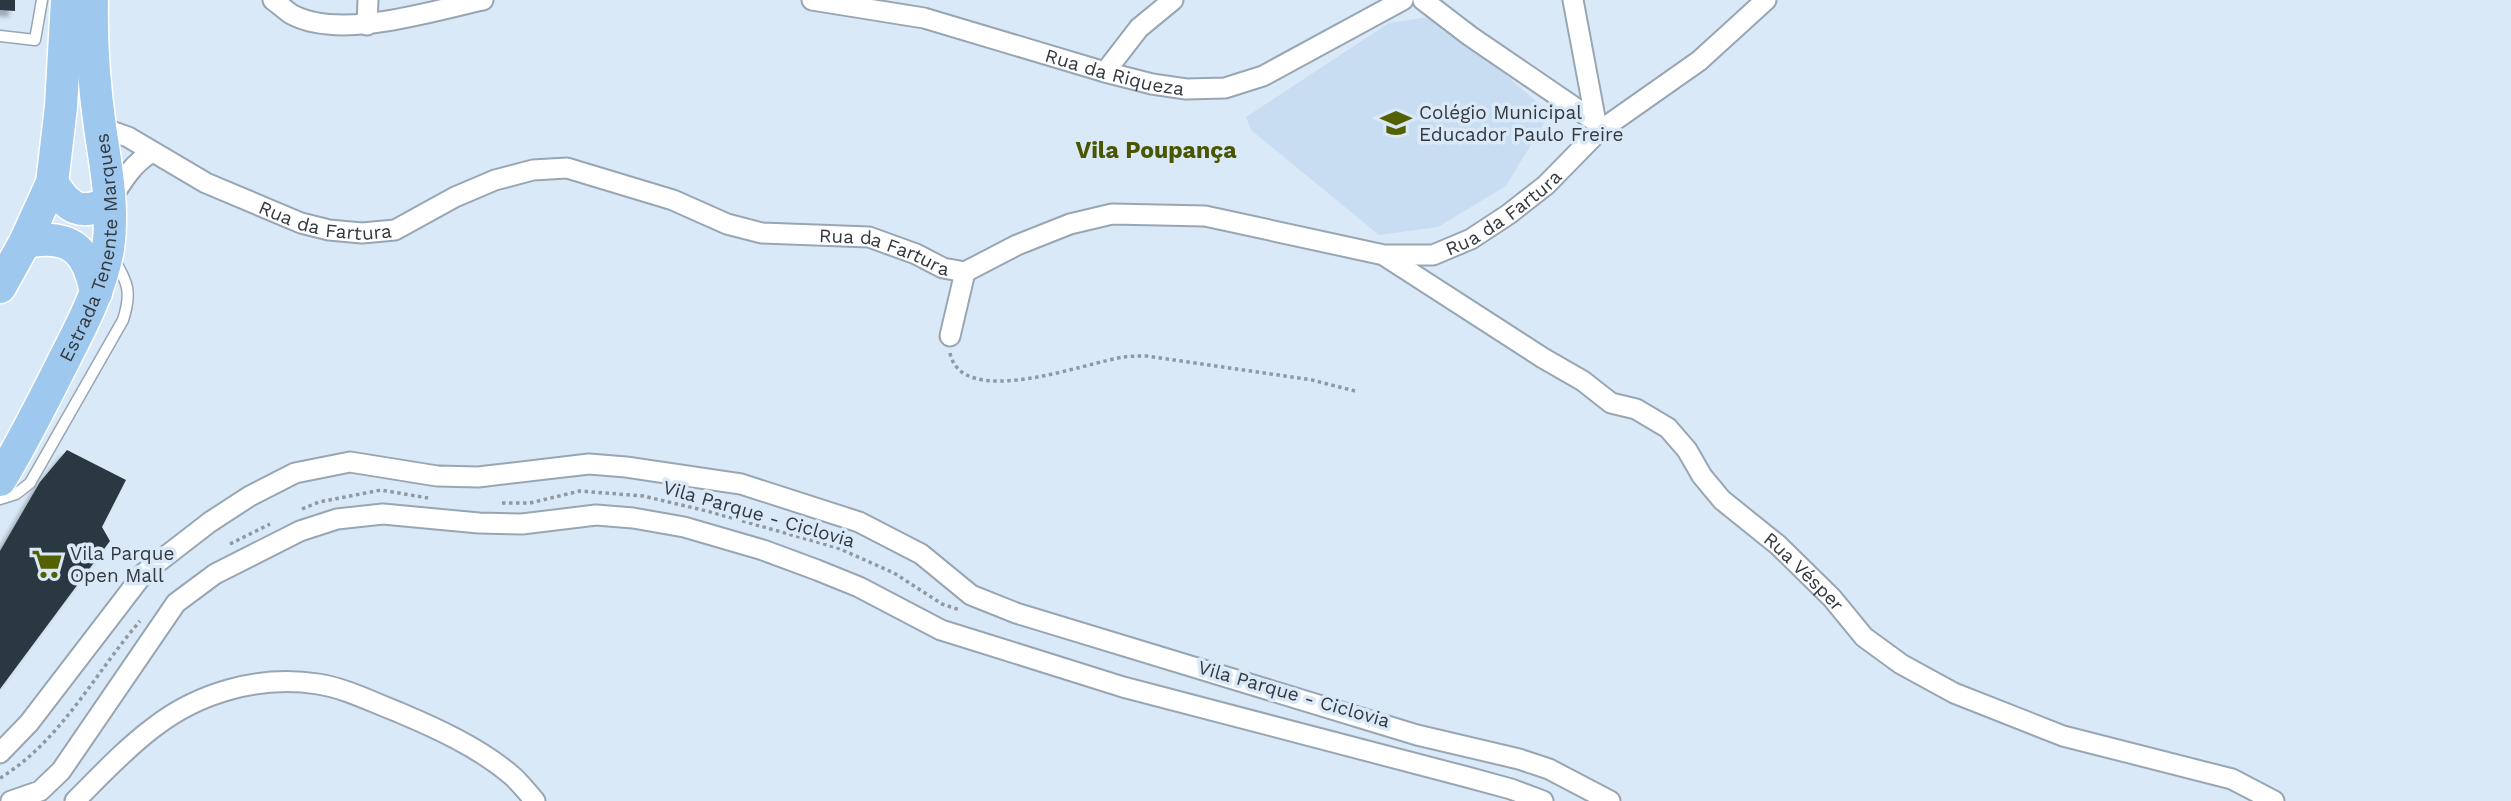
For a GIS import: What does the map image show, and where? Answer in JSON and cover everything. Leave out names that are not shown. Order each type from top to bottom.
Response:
[{"type":"main road","name":"Estrada Tenente Marques","points":[[0,287],[25,242],[52,183],[67,0]]},
{"type":"main road","name":"Estrada Tenente Marques","points":[[0,480],[23,442],[96,293],[108,249],[109,203],[93,69],[92,0]]},
{"type":"main road","points":[[57,141],[83,128],[100,127]]},
{"type":"main road","points":[[52,183],[65,201],[80,210],[90,211],[109,203]]},
{"type":"main road","points":[[25,242],[43,239],[74,247],[85,257],[96,293]]},
{"type":"street","points":[[274,0],[291,14],[311,21],[338,25],[367,25],[483,0]]},
{"type":"street","points":[[367,25],[368,0]]},
{"type":"street","name":"Rua da Riqueza","points":[[812,0],[924,18],[1105,72],[1186,89],[1225,88],[1263,76],[1403,0]]},
{"type":"street","points":[[1105,72],[1139,28],[1173,0]]},
{"type":"street","points":[[1423,0],[1597,127]]},
{"type":"street","points":[[1573,0],[1597,127]]},
{"type":"street","name":"Rua da Fartura","points":[[100,127],[128,137],[226,192],[301,223],[329,230],[362,233],[396,230],[455,197],[495,180],[533,170],[566,168],[673,200],[727,224],[762,233],[869,237],[916,254],[943,268],[965,272],[1017,245],[1070,224],[1112,214],[1205,216],[1384,255],[1433,255],[1471,239],[1509,214],[1546,184],[1597,127],[1699,61],[1766,0]]},
{"type":"street","points":[[109,203],[131,169],[140,159],[152,152]]},
{"type":"street","name":"Rua Vésper","points":[[1384,255],[1583,381],[1611,403],[1636,409],[1668,428],[1722,500],[1778,545],[1832,598],[1864,637],[1901,664],[1954,693],[2063,736],[2232,779],[2274,801]]},
{"type":"street","points":[[950,336],[965,272]]},
{"type":"street","points":[[0,753],[29,723],[144,573],[250,496],[295,473],[350,462],[437,475],[478,477],[589,464],[741,484],[859,522],[921,554],[971,595],[1016,613],[1418,735],[1519,759],[1549,769],[1610,801]]},
{"type":"street","points":[[10,801],[40,791],[61,771],[176,603],[215,574],[300,531],[337,519],[383,514],[512,524],[596,515],[684,527],[763,550],[817,570],[859,587],[942,630],[998,648],[1123,687],[1336,745],[1466,776],[1543,801]]},
{"type":"street","points":[[75,801],[153,728],[179,711],[249,683],[285,680],[320,684],[360,696],[415,719],[472,749],[510,774],[535,801]]},
{"type":"lane","points":[[0,36],[35,40],[42,0]]},
{"type":"lane","points":[[1433,0],[1447,19]]},
{"type":"lane","points":[[0,499],[16,494],[30,483],[122,320],[128,303],[128,285],[108,249]]},
{"type":"path","points":[[950,336],[952,363],[957,371],[982,378],[1028,380],[1122,357],[1146,356],[1312,380],[1355,391]]},
{"type":"path","points":[[298,511],[320,502],[381,491],[430,498]]},
{"type":"path","name":"Vila Parque - Ciclovia","points":[[492,504],[530,503],[580,491],[643,496],[838,548],[894,573],[942,604],[968,613]]},
{"type":"path","points":[[222,550],[243,536],[275,521]]},
{"type":"path","points":[[0,778],[12,771],[56,731],[114,650],[147,612]]},
{"type":"shaded area","name":"Colégio Municipal Educador Paulo Freire","points":[[1429,17],[1501,71],[1550,113],[1506,186],[1438,227],[1379,235],[1251,130],[1246,117],[1389,23]]},
{"type":"building","points":[[0,0],[15,0],[15,11],[0,10]]},
{"type":"building","name":"Vila Parque Open Mall","points":[[67,450],[126,480],[102,527],[110,541],[0,689],[0,551],[40,482]]},
{"type":"place","name":"Colégio Municipal Educador Paulo Freire","points":[[1396,123]]},
{"type":"place","name":"Vila Parque Open Mall","points":[[47,564]]},
{"type":"district","name":"Vila Poupança","points":[[1156,150]]}]
